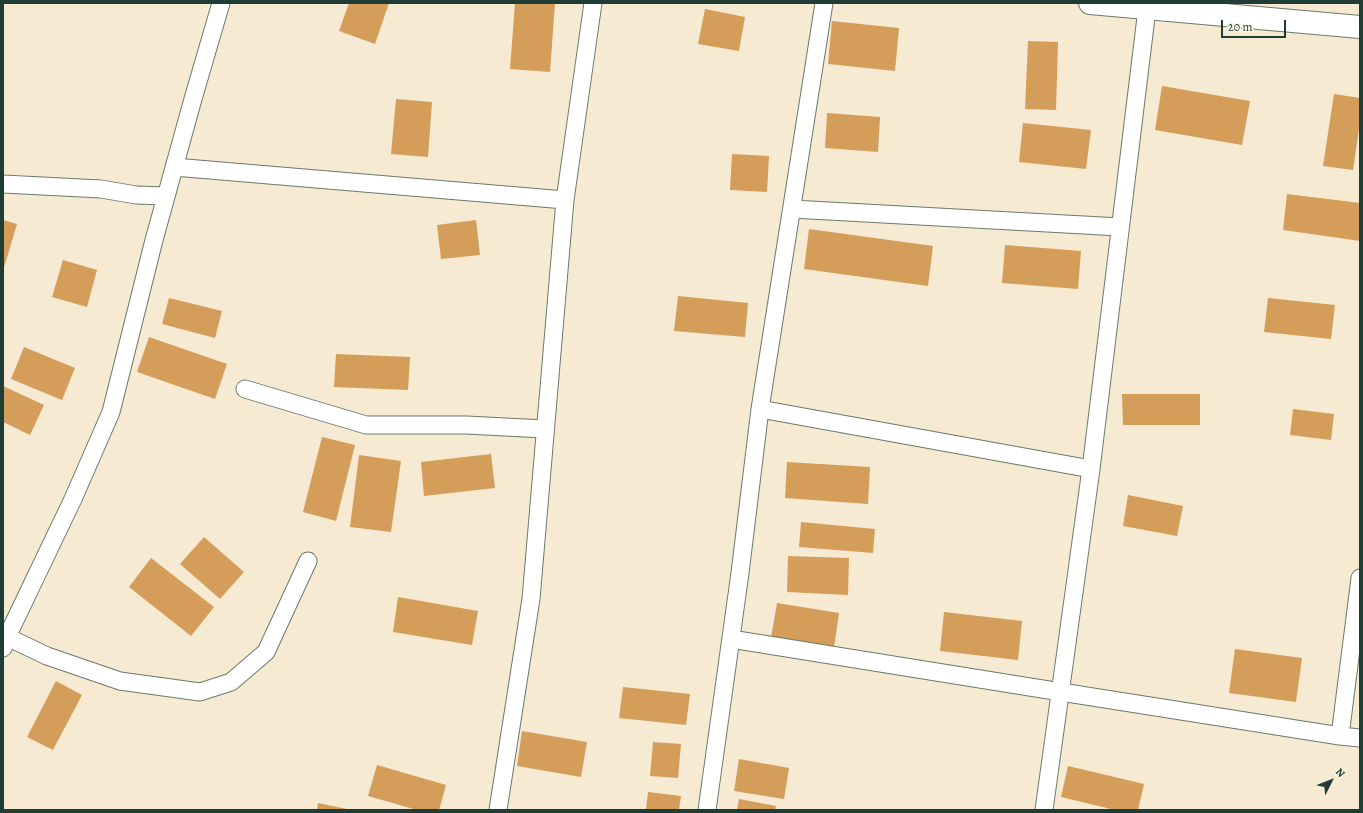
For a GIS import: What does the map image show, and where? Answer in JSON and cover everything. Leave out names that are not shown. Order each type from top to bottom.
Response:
[{"type":"street","points":[[221,3],[166,196],[111,412],[73,500],[4,640],[120,680],[200,692],[232,682],[266,652],[308,561]]},
{"type":"street","points":[[498,810],[531,599],[565,200],[592,3]]},
{"type":"street","points":[[707,810],[731,639],[760,409],[824,3]]},
{"type":"street","points":[[1090,3],[1360,27]]},
{"type":"street","points":[[1044,810],[1091,469],[1147,8]]},
{"type":"street","points":[[174,167],[565,200]]},
{"type":"street","points":[[3,184],[101,189],[136,195],[166,196]]},
{"type":"street","points":[[792,209],[1120,227]]},
{"type":"street","points":[[245,389],[366,425],[466,425],[545,429]]},
{"type":"street","points":[[760,409],[1091,469]]},
{"type":"street","points":[[1340,736],[1360,578]]},
{"type":"street","points":[[731,639],[1360,738]]},
{"type":"building","points":[[349,3],[389,3],[375,44],[339,31]]},
{"type":"building","points":[[515,3],[555,3],[550,72],[510,69]]},
{"type":"building","points":[[705,9],[745,17],[739,51],[698,44]]},
{"type":"building","points":[[832,21],[899,28],[895,71],[828,64]]},
{"type":"building","points":[[1028,41],[1058,42],[1056,110],[1025,109]]},
{"type":"building","points":[[1162,86],[1250,101],[1242,145],[1155,130]]},
{"type":"building","points":[[1334,94],[1360,98],[1360,122],[1353,170],[1323,166]]},
{"type":"building","points":[[396,99],[432,102],[428,157],[391,154]]},
{"type":"building","points":[[827,113],[880,117],[878,152],[825,148]]},
{"type":"building","points":[[1023,123],[1091,130],[1086,169],[1019,162]]},
{"type":"building","points":[[732,154],[769,156],[767,192],[730,190]]},
{"type":"building","points":[[1287,194],[1360,203],[1360,241],[1283,230]]},
{"type":"building","points":[[3,220],[17,224],[3,271]]},
{"type":"building","points":[[476,220],[480,255],[441,259],[437,225]]},
{"type":"building","points":[[809,229],[933,246],[928,286],[804,269]]},
{"type":"building","points":[[1005,245],[1081,251],[1078,289],[1002,283]]},
{"type":"building","points":[[63,260],[97,270],[87,307],[52,297]]},
{"type":"building","points":[[678,296],[748,303],[745,337],[674,331]]},
{"type":"building","points":[[169,298],[222,311],[215,338],[162,324]]},
{"type":"building","points":[[1268,298],[1335,305],[1331,339],[1264,332]]},
{"type":"building","points":[[149,337],[227,364],[215,399],[137,372]]},
{"type":"building","points":[[24,347],[75,368],[62,400],[11,379]]},
{"type":"building","points":[[336,354],[410,357],[408,390],[334,387]]},
{"type":"building","points":[[3,386],[44,405],[30,435],[3,422]]},
{"type":"building","points":[[1122,394],[1200,394],[1200,425],[1123,425]]},
{"type":"building","points":[[1293,409],[1334,414],[1331,440],[1290,435]]},
{"type":"building","points":[[322,437],[355,445],[336,521],[303,512]]},
{"type":"building","points":[[491,454],[495,488],[424,496],[421,462]]},
{"type":"building","points":[[359,455],[401,461],[391,532],[350,527]]},
{"type":"building","points":[[787,462],[870,467],[868,504],[785,498]]},
{"type":"building","points":[[1128,495],[1183,506],[1177,536],[1123,526]]},
{"type":"building","points":[[801,522],[875,529],[873,553],[799,547]]},
{"type":"building","points":[[204,537],[244,572],[220,599],[180,564]]},
{"type":"building","points":[[788,556],[849,558],[848,595],[787,592]]},
{"type":"building","points":[[151,558],[214,607],[191,636],[129,587]]},
{"type":"building","points":[[398,597],[478,611],[472,645],[393,632]]},
{"type":"building","points":[[777,603],[839,613],[834,648],[771,638]]},
{"type":"building","points":[[944,612],[1022,621],[1018,660],[940,651]]},
{"type":"building","points":[[1235,649],[1302,658],[1296,702],[1229,693]]},
{"type":"building","points":[[56,681],[82,695],[53,750],[27,737]]},
{"type":"building","points":[[623,687],[690,694],[686,725],[619,718]]},
{"type":"building","points":[[522,731],[587,742],[581,777],[517,766]]},
{"type":"building","points":[[653,742],[681,744],[678,778],[650,776]]},
{"type":"building","points":[[739,759],[789,768],[784,799],[734,791]]},
{"type":"building","points":[[377,765],[446,785],[439,810],[417,810],[368,796]]},
{"type":"building","points":[[1068,766],[1144,784],[1138,810],[1115,810],[1061,797]]},
{"type":"building","points":[[648,792],[681,796],[679,810],[646,810]]},
{"type":"building","points":[[739,799],[776,806],[775,810],[737,810]]},
{"type":"building","points":[[318,803],[347,809],[347,810],[317,810]]}]
